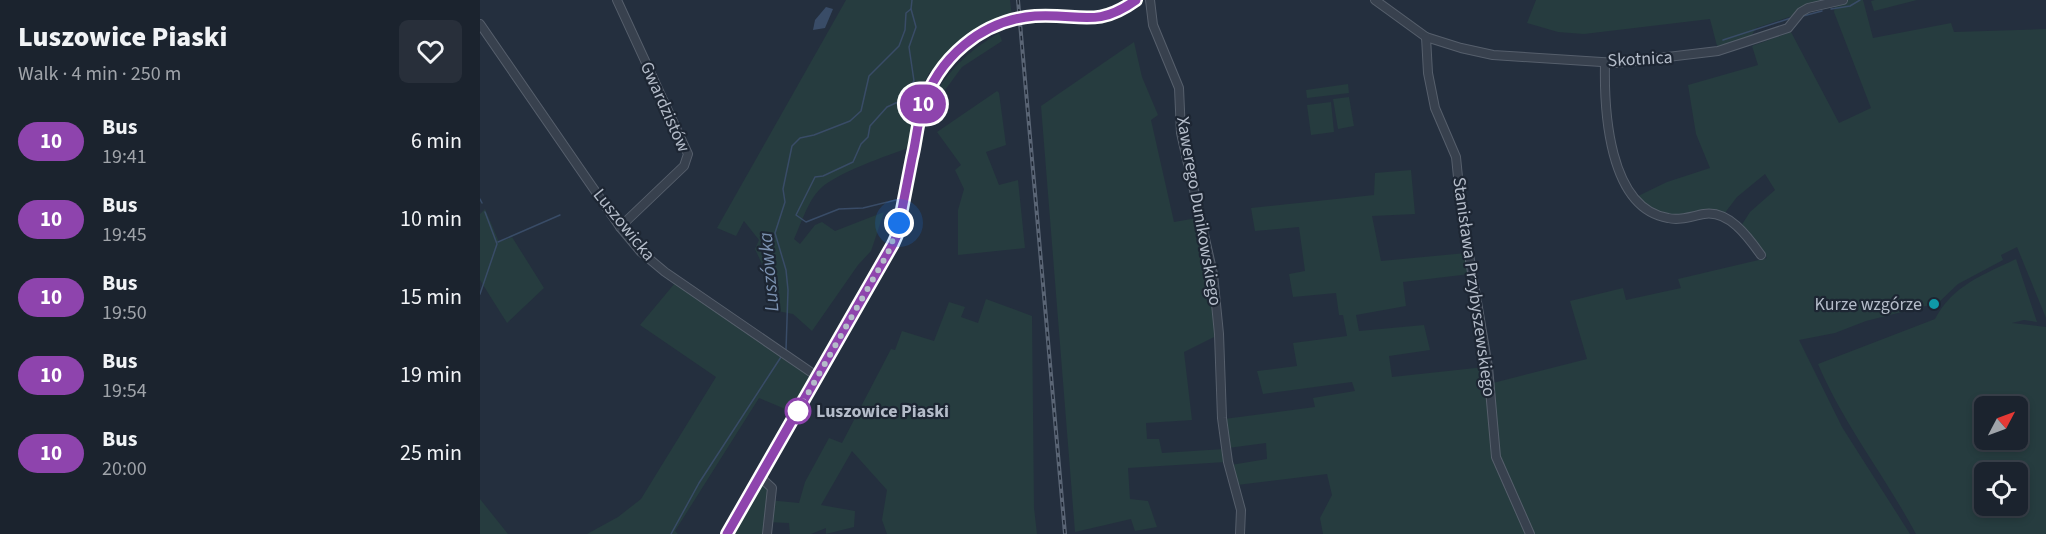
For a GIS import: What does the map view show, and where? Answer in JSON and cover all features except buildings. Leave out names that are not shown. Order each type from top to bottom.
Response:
[{"type":"street","name":"Gwardzistów","points":[[617,0],[688,154],[684,166],[620,227]]},
{"type":"street","points":[[727,534],[897,235],[921,111],[929,89],[944,66],[971,39],[991,27],[1029,17],[1101,18],[1136,0]]},
{"type":"street","name":"Xawerego Dunikowskiego","points":[[1150,0],[1153,25],[1179,88],[1181,133],[1213,274],[1219,334],[1222,418],[1228,462],[1241,510],[1240,534]]},
{"type":"street","points":[[1375,0],[1426,37]]},
{"type":"street","name":"Skotnica","points":[[1426,37],[1493,55],[1629,63],[1719,51],[1788,28],[1801,12],[1808,8],[1843,0]]},
{"type":"street","name":"Luszowicka","points":[[480,24],[620,227],[642,252],[665,272],[818,377]]},
{"type":"street","name":"Stanisława Przybyszewskiego","points":[[1426,37],[1428,73],[1435,108],[1456,158],[1461,207],[1488,367],[1496,457],[1530,534]]},
{"type":"street","points":[[1605,63],[1610,146],[1635,198],[1646,209],[1670,219],[1714,213],[1723,216],[1748,236],[1761,255]]},
{"type":"street","points":[[760,477],[772,488],[767,534]]},
{"type":"green space","points":[[846,0],[1010,0],[1012,17],[978,35],[929,73],[920,93],[923,94],[911,147],[837,177],[819,190],[811,200],[794,239],[800,244],[815,225],[822,222],[835,231],[884,212],[871,251],[858,265],[812,331],[793,314],[777,311],[774,280],[767,264],[762,264],[755,249],[759,240],[744,221],[736,236],[717,228]]},
{"type":"green space","points":[[1536,0],[1829,0],[1805,6],[1792,16],[1756,28],[1750,38],[1717,46],[1710,19],[1584,34],[1558,32],[1527,23]]},
{"type":"green space","points":[[1836,0],[1863,0],[1873,38],[1951,23],[1954,32],[2046,29],[2046,318],[2017,247],[2001,255],[2003,260],[1958,284],[1938,303],[1866,321],[1835,333],[1799,340],[1842,427],[1910,534],[1323,534],[1320,518],[1332,495],[1327,474],[1237,485],[1231,465],[1267,459],[1266,443],[1228,448],[1224,419],[1315,407],[1313,398],[1355,391],[1352,382],[1263,394],[1257,371],[1297,366],[1293,343],[1347,336],[1343,315],[1339,315],[1336,293],[1293,297],[1289,274],[1305,271],[1299,227],[1255,231],[1251,208],[1374,195],[1375,173],[1411,170],[1415,214],[1372,216],[1381,261],[1466,253],[1470,274],[1403,282],[1406,306],[1356,315],[1359,331],[1424,325],[1430,350],[1389,356],[1392,377],[1485,367],[1493,383],[1587,359],[1570,301],[1623,288],[1626,300],[1681,288],[1678,279],[1767,258],[1741,226],[1750,212],[1775,190],[1765,174],[1737,197],[1724,214],[1677,217],[1658,211],[1636,197],[1667,182],[1710,168],[1696,134],[1688,85],[1758,65],[1752,46],[1791,32],[1839,123],[1871,108],[1834,12]]},
{"type":"green space","points":[[1875,0],[1917,0],[1874,11],[1871,1]]},
{"type":"green space","points":[[999,33],[1002,41],[962,67],[937,101],[934,95],[955,68],[970,53]]},
{"type":"green space","points":[[1134,42],[1142,77],[1158,115],[1151,120],[1174,222],[1197,218],[1210,272],[1216,336],[1184,352],[1192,420],[1146,423],[1147,439],[1159,439],[1162,453],[1224,449],[1226,462],[1128,468],[1130,499],[1148,501],[1157,527],[1135,531],[1131,519],[1075,532],[1041,106]]},
{"type":"green space","points":[[1348,84],[1349,93],[1307,98],[1306,90]]},
{"type":"green space","points":[[997,91],[1006,145],[986,152],[999,185],[1018,180],[1025,248],[958,255],[958,210],[964,189],[955,170],[961,165],[937,132]]},
{"type":"green space","points":[[1349,97],[1354,126],[1338,129],[1333,99]]},
{"type":"green space","points":[[1331,102],[1334,132],[1311,135],[1307,105]]},
{"type":"green space","points":[[485,209],[499,242],[512,237],[544,288],[507,323],[480,280],[480,214]]},
{"type":"green space","points":[[2016,259],[2037,322],[2024,320],[2012,323],[2046,327],[2046,534],[1916,534],[1852,429],[1818,364],[1935,319],[1942,307],[1960,289]]},
{"type":"green space","points":[[675,283],[807,375],[811,381],[790,411],[759,398],[675,531],[678,534],[587,534],[618,517],[641,499],[716,377],[640,325]]},
{"type":"green space","points":[[986,299],[1032,316],[1034,508],[1037,534],[887,534],[882,520],[887,490],[852,451],[821,505],[855,511],[854,527],[826,534],[826,528],[811,534],[790,534],[789,523],[766,522],[764,534],[732,534],[762,482],[769,489],[768,500],[799,503],[805,482],[829,438],[842,443],[891,349],[895,350],[902,331],[934,341],[949,302],[965,307],[961,317],[978,323]]},
{"type":"green space","points":[[480,499],[508,534],[480,534]]},
{"type":"water","points":[[826,7],[833,9],[825,28],[813,30],[815,20]]},
{"type":"waterway","name":"Luszówka","points":[[786,350],[788,290],[786,270],[775,233],[785,202],[783,189],[792,146],[800,138],[850,121],[861,111],[869,76],[899,46],[905,30],[906,13],[911,9],[912,0]]},
{"type":"waterway","points":[[1831,9],[1850,6],[1860,0]]},
{"type":"waterway","points":[[900,199],[863,208],[839,209],[806,222],[796,215],[815,177],[823,176],[853,162],[861,144],[868,137],[870,126],[887,107],[898,102],[914,81],[909,47],[916,27],[911,9]]},
{"type":"waterway","points":[[1803,16],[1822,11]]},
{"type":"waterway","points":[[1723,40],[1791,18]]},
{"type":"waterway","points":[[480,199],[482,203]]},
{"type":"waterway","points":[[480,294],[497,244],[485,212]]},
{"type":"waterway","points":[[498,242],[560,215]]},
{"type":"waterway","name":"Luszówka","points":[[671,534],[699,483],[781,357]]},
{"type":"railway","points":[[1018,0],[1065,534]]},
{"type":"bus line","name":"10","points":[[727,534],[893,244],[897,235],[921,111],[932,83],[944,66],[971,39],[991,27],[1021,18],[1038,16],[1101,18],[1116,13],[1136,0]]},
{"type":"place","name":"Kurze wzgórze","points":[[1934,304]]},
{"type":"place","name":"Luszowice Piaski","points":[[798,411]]},
{"type":"route","points":[[798,411],[888,253],[897,235],[899,223]]}]
